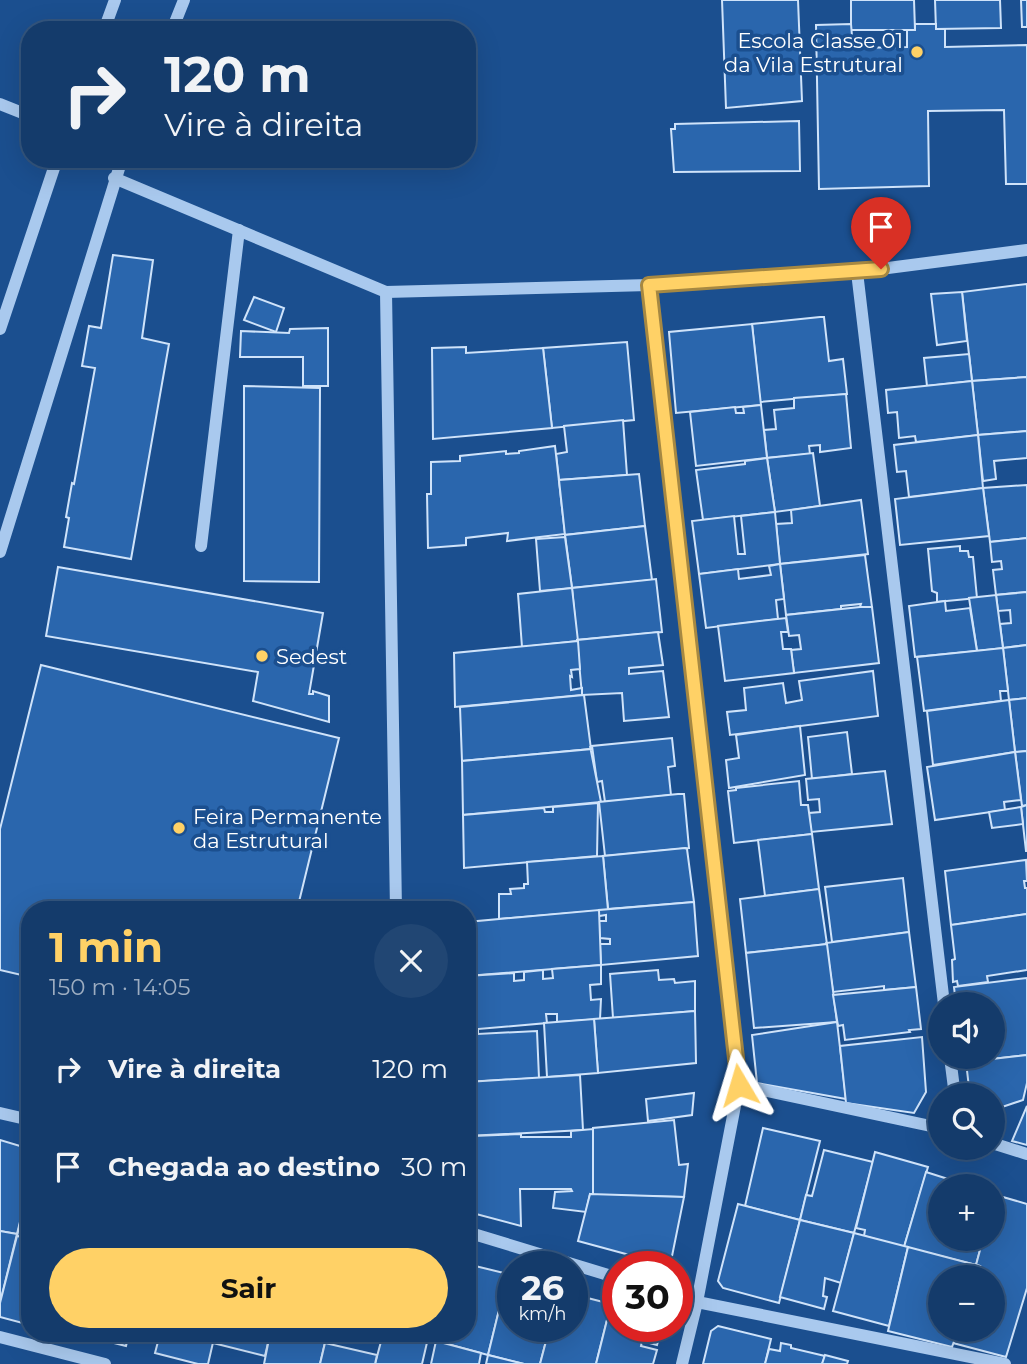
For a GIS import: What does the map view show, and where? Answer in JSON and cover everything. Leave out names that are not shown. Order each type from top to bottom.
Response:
[{"type":"street","points":[[107,21],[115,0]]},
{"type":"street","points":[[176,21],[184,0]]},
{"type":"street","points":[[0,104],[21,112]]},
{"type":"street","points":[[0,329],[54,168]]},
{"type":"street","points":[[0,552],[118,168]]},
{"type":"street","points":[[114,178],[386,292],[649,285],[857,272],[1027,250]]},
{"type":"street","points":[[201,546],[239,230]]},
{"type":"street","points":[[857,272],[943,992]]},
{"type":"street","points":[[649,285],[739,1085],[697,1302],[682,1364]]},
{"type":"street","points":[[386,292],[396,901]]},
{"type":"street","points":[[739,1085],[928,1125]]},
{"type":"street","points":[[0,1113],[21,1119]]},
{"type":"street","points":[[1005,1147],[1027,1154]]},
{"type":"street","points":[[476,1236],[602,1273]]},
{"type":"street","points":[[693,1301],[1005,1364]]},
{"type":"street","points":[[0,1337],[106,1364]]},
{"type":"building","points":[[722,0],[798,0],[802,101],[726,108]]},
{"type":"building","points":[[851,0],[914,0],[915,30],[851,30]]},
{"type":"building","points":[[935,0],[1000,0],[1001,28],[936,29]]},
{"type":"building","points":[[1021,0],[1027,0],[1027,27],[1022,27]]},
{"type":"building","name":"Escola Classe 01 da Vila Estrutural","points":[[851,24],[853,48],[907,47],[907,30],[915,30],[915,24],[936,24],[936,29],[945,29],[945,47],[1027,45],[1027,184],[1006,184],[1004,110],[928,111],[929,186],[819,189],[816,25]]},
{"type":"building","points":[[799,121],[800,171],[674,172],[671,129],[675,129],[675,124]]},
{"type":"building","points":[[113,255],[153,260],[142,338],[169,344],[131,559],[64,547],[69,518],[66,517],[95,368],[82,366],[89,326],[101,328]]},
{"type":"building","points":[[1027,284],[1027,377],[972,381],[962,292]]},
{"type":"building","points":[[962,292],[967,341],[937,345],[931,294]]},
{"type":"building","points":[[254,297],[284,308],[276,332],[244,320]]},
{"type":"building","points":[[824,317],[829,361],[843,359],[847,394],[760,402],[752,324]]},
{"type":"building","points":[[752,324],[761,405],[676,413],[669,332]]},
{"type":"building","points":[[328,328],[328,386],[303,386],[303,357],[240,357],[241,331],[289,333],[290,329]]},
{"type":"building","points":[[627,342],[634,420],[552,428],[543,348]]},
{"type":"building","points":[[466,347],[466,353],[543,348],[552,428],[433,439],[432,348]]},
{"type":"building","points":[[969,354],[972,381],[927,386],[924,358]]},
{"type":"building","points":[[1027,377],[1027,431],[978,435],[972,381]]},
{"type":"building","points":[[972,381],[978,435],[916,442],[915,436],[899,438],[897,412],[888,413],[886,390]]},
{"type":"building","points":[[244,386],[320,388],[319,582],[244,581]]},
{"type":"building","points":[[846,394],[851,448],[820,452],[820,445],[809,446],[810,454],[767,458],[764,430],[776,429],[774,410],[794,408],[794,398]]},
{"type":"building","points":[[761,405],[767,458],[696,466],[690,412],[735,407],[736,413],[744,413],[743,407]]},
{"type":"building","points":[[623,420],[627,475],[559,480],[556,454],[567,452],[564,426]]},
{"type":"building","points":[[1027,431],[1027,458],[994,461],[996,479],[983,481],[978,435]]},
{"type":"building","points":[[978,435],[983,488],[909,497],[906,471],[897,472],[894,445]]},
{"type":"building","points":[[555,446],[565,534],[507,541],[508,533],[466,538],[466,545],[428,548],[427,494],[431,494],[431,462],[460,461],[460,456],[506,451],[506,454],[519,453]]},
{"type":"building","points":[[813,453],[820,506],[775,512],[767,458]]},
{"type":"building","points":[[767,458],[775,512],[703,520],[696,470],[745,464],[745,461]]},
{"type":"building","points":[[639,474],[645,526],[565,535],[559,480]]},
{"type":"building","points":[[1027,485],[1027,538],[990,542],[983,488]]},
{"type":"building","points":[[983,488],[989,536],[900,545],[895,499]]},
{"type":"building","points":[[861,500],[868,554],[780,564],[776,524],[792,523],[791,510]]},
{"type":"building","points":[[775,512],[780,564],[699,574],[692,521],[734,516],[738,554],[745,554],[741,516]]},
{"type":"building","points":[[645,526],[652,580],[572,588],[565,535]]},
{"type":"building","points":[[565,537],[572,588],[540,591],[536,539]]},
{"type":"building","points":[[1027,538],[1027,592],[996,595],[993,570],[1002,569],[1001,561],[992,562],[990,542]]},
{"type":"building","points":[[960,546],[960,551],[968,551],[969,557],[973,557],[977,598],[937,602],[937,593],[932,591],[928,549]]},
{"type":"building","points":[[865,555],[872,607],[860,607],[861,604],[786,615],[780,564]]},
{"type":"building","points":[[780,564],[784,599],[776,600],[778,619],[706,628],[699,574],[738,569],[739,579],[771,575],[769,566]]},
{"type":"building","points":[[58,567],[323,613],[309,694],[313,694],[313,691],[329,696],[329,722],[253,701],[258,672],[46,636]]},
{"type":"building","points":[[656,579],[662,632],[577,640],[572,588]]},
{"type":"building","points":[[572,588],[578,641],[522,647],[518,594]]},
{"type":"building","points":[[1027,592],[1027,645],[1003,648],[1000,624],[1011,623],[1010,610],[998,611],[996,595]]},
{"type":"building","points":[[996,595],[1003,648],[977,651],[969,598]]},
{"type":"building","points":[[945,601],[946,611],[970,608],[977,651],[915,657],[909,606]]},
{"type":"building","points":[[872,607],[879,663],[794,673],[791,650],[801,649],[799,635],[789,636],[786,615]]},
{"type":"building","points":[[786,618],[788,632],[781,632],[783,649],[791,649],[794,673],[725,681],[718,626]]},
{"type":"building","points":[[658,632],[663,665],[629,668],[629,674],[663,671],[669,717],[624,721],[622,693],[582,695],[577,640]]},
{"type":"building","points":[[578,641],[580,669],[571,670],[571,690],[582,688],[582,695],[455,707],[454,653]]},
{"type":"building","points":[[1027,645],[1027,698],[1009,700],[1003,648]]},
{"type":"building","points":[[1003,648],[1008,691],[1000,691],[1001,701],[924,711],[917,657]]},
{"type":"building","name":"Feira Permanente da Estrutural","points":[[41,665],[339,738],[299,901],[21,901],[21,975],[0,970],[0,829]]},
{"type":"building","points":[[873,671],[878,716],[730,735],[727,712],[746,710],[744,688],[783,683],[786,703],[802,700],[799,681]]},
{"type":"building","points":[[584,695],[591,749],[462,761],[460,707]]},
{"type":"building","points":[[1027,698],[1027,751],[1015,752],[1009,700]]},
{"type":"building","points":[[1009,700],[1015,752],[933,765],[927,711]]},
{"type":"building","points":[[800,726],[805,775],[729,788],[726,760],[739,758],[736,735]]},
{"type":"building","points":[[847,732],[852,774],[812,779],[808,737]]},
{"type":"building","points":[[672,738],[675,766],[668,767],[671,795],[605,802],[602,781],[597,782],[592,746]]},
{"type":"building","points":[[591,749],[601,802],[463,815],[462,761]]},
{"type":"building","points":[[1027,751],[1027,805],[1022,806],[1015,752]]},
{"type":"building","points":[[1015,752],[1021,800],[1004,802],[1005,810],[935,820],[927,767]]},
{"type":"building","points":[[885,771],[892,824],[811,832],[809,813],[820,812],[819,799],[808,800],[806,779]]},
{"type":"building","points":[[799,781],[801,805],[808,805],[812,834],[734,843],[728,791]]},
{"type":"building","points":[[684,794],[689,848],[605,856],[599,802]]},
{"type":"building","points":[[598,803],[597,856],[464,868],[463,815],[544,808],[545,812],[553,812],[553,807]]},
{"type":"building","points":[[1027,805],[1027,851],[1026,851],[1021,807]]},
{"type":"building","points":[[1021,807],[1023,824],[992,828],[989,812]]},
{"type":"building","points":[[812,834],[819,889],[765,896],[758,840]]},
{"type":"building","points":[[685,848],[694,902],[608,909],[603,856]]},
{"type":"building","points":[[603,856],[608,910],[499,919],[499,894],[511,894],[510,889],[524,888],[524,884],[528,884],[527,862]]},
{"type":"building","points":[[1026,860],[1027,881],[1024,881],[1027,888],[1027,914],[951,925],[945,871]]},
{"type":"building","points":[[903,878],[909,932],[832,942],[825,887]]},
{"type":"building","points":[[819,889],[827,944],[746,953],[740,899]]},
{"type":"building","points":[[694,902],[698,956],[601,965],[600,944],[610,944],[610,939],[600,938],[599,921],[606,921],[606,915],[599,916],[599,910]]},
{"type":"building","points":[[599,910],[601,965],[476,975],[476,921]]},
{"type":"building","points":[[1027,914],[1027,970],[987,976],[988,982],[958,986],[957,981],[953,982],[952,960],[955,959],[951,925]]},
{"type":"building","points":[[909,932],[916,987],[884,990],[884,986],[833,992],[826,943]]},
{"type":"building","points":[[827,944],[837,1022],[754,1028],[746,953]]},
{"type":"building","points":[[601,965],[601,984],[590,985],[591,1000],[601,999],[600,1019],[557,1022],[557,1014],[546,1014],[547,1023],[476,1029],[476,975],[514,973],[514,981],[524,980],[524,972],[543,970],[543,979],[553,978],[552,969]]},
{"type":"building","points":[[658,970],[659,980],[674,979],[675,983],[695,981],[695,1011],[613,1018],[610,974]]},
{"type":"building","points":[[1027,978],[1027,1055],[1005,1058],[1005,992],[955,992],[954,987]]},
{"type":"building","points":[[916,987],[921,1029],[845,1040],[843,1025],[838,1026],[833,995]]},
{"type":"building","points":[[695,1011],[696,1063],[598,1073],[594,1019]]},
{"type":"building","points":[[594,1019],[598,1073],[547,1077],[544,1023]]},
{"type":"building","points":[[837,1022],[846,1099],[757,1083],[752,1035]]},
{"type":"building","points":[[476,1029],[478,1034],[537,1031],[539,1078],[476,1082]]},
{"type":"building","points":[[922,1037],[926,1092],[914,1113],[846,1103],[840,1046]]},
{"type":"building","points":[[1027,1055],[1027,1083],[1023,1100],[1005,1106],[1005,1083],[968,1083],[967,1069],[1005,1069],[1005,1058]]},
{"type":"building","points":[[580,1075],[583,1130],[476,1136],[476,1081]]},
{"type":"building","points":[[694,1093],[692,1115],[648,1121],[646,1099]]},
{"type":"building","points":[[1027,1106],[1027,1145],[1012,1141]]},
{"type":"building","points":[[674,1120],[679,1165],[688,1164],[684,1197],[593,1195],[593,1128]]},
{"type":"building","points":[[763,1128],[820,1141],[800,1220],[745,1206]]},
{"type":"building","points":[[593,1129],[593,1195],[590,1194],[586,1212],[553,1208],[555,1192],[572,1191],[571,1189],[520,1189],[521,1226],[476,1214],[476,1136],[521,1134],[521,1137],[571,1137],[571,1131]]},
{"type":"building","points":[[0,1140],[21,1146],[21,1218],[17,1234],[0,1231]]},
{"type":"building","points":[[824,1150],[873,1162],[854,1233],[800,1220],[806,1195],[812,1196]]},
{"type":"building","points":[[875,1152],[928,1167],[904,1247],[864,1236],[865,1230],[856,1228]]},
{"type":"building","points":[[926,1172],[932,1174],[928,1174],[928,1251],[980,1251],[976,1265],[904,1247]]},
{"type":"building","points":[[590,1194],[684,1197],[673,1251],[615,1251],[578,1241]]},
{"type":"building","points":[[1005,1198],[1027,1204],[1027,1288],[1006,1357],[953,1343],[1005,1342],[1005,1265],[976,1265],[980,1251],[1005,1251]]},
{"type":"building","points":[[738,1204],[800,1220],[779,1303],[723,1288],[718,1281]]},
{"type":"building","points":[[21,1219],[21,1237],[17,1236]]},
{"type":"building","points":[[800,1220],[854,1233],[841,1283],[825,1278],[823,1296],[827,1297],[824,1309],[780,1297]]},
{"type":"building","points":[[0,1231],[17,1234],[0,1303]]},
{"type":"building","points":[[854,1233],[908,1247],[889,1326],[833,1311]]},
{"type":"building","points":[[17,1236],[21,1237],[21,1323],[0,1317],[0,1303]]},
{"type":"building","points":[[908,1247],[976,1265],[928,1265],[928,1341],[888,1331]]},
{"type":"building","points":[[476,1266],[497,1271],[497,1319],[488,1355],[440,1342],[476,1342]]},
{"type":"building","points":[[588,1298],[602,1302],[602,1340],[596,1364],[540,1364],[546,1342],[588,1342]]},
{"type":"building","points":[[497,1318],[497,1342],[546,1342],[540,1364],[524,1364],[488,1355]]},
{"type":"building","points":[[718,1326],[771,1339],[765,1364],[703,1364],[711,1331]]},
{"type":"building","points":[[602,1340],[642,1342],[641,1346],[657,1350],[653,1364],[596,1364]]},
{"type":"building","points":[[110,1342],[127,1342],[126,1346]]},
{"type":"building","points":[[158,1342],[213,1342],[208,1364],[155,1353]]},
{"type":"building","points":[[213,1342],[268,1342],[265,1356]]},
{"type":"building","points":[[268,1342],[325,1342],[320,1364],[264,1364]]},
{"type":"building","points":[[381,1342],[427,1342],[422,1364],[375,1364]]},
{"type":"building","points":[[436,1342],[481,1353],[479,1364],[431,1364]]},
{"type":"building","points":[[932,1342],[954,1342],[952,1347]]},
{"type":"building","points":[[325,1343],[377,1355],[375,1364],[320,1364]]},
{"type":"building","points":[[781,1343],[825,1356],[822,1364],[765,1364],[769,1349],[780,1351]]},
{"type":"building","points":[[488,1355],[524,1364],[486,1364]]},
{"type":"building","points":[[825,1355],[848,1361],[847,1364],[822,1364]]},
{"type":"place","name":"Escola Classe 01 da Vila Estrutural","points":[[917,52]]},
{"type":"place","name":"Sedest","points":[[262,656]]},
{"type":"place","name":"Feira Permanente da Estrutural","points":[[179,828]]},
{"type":"route","points":[[739,1085],[649,285],[881,269]]}]
